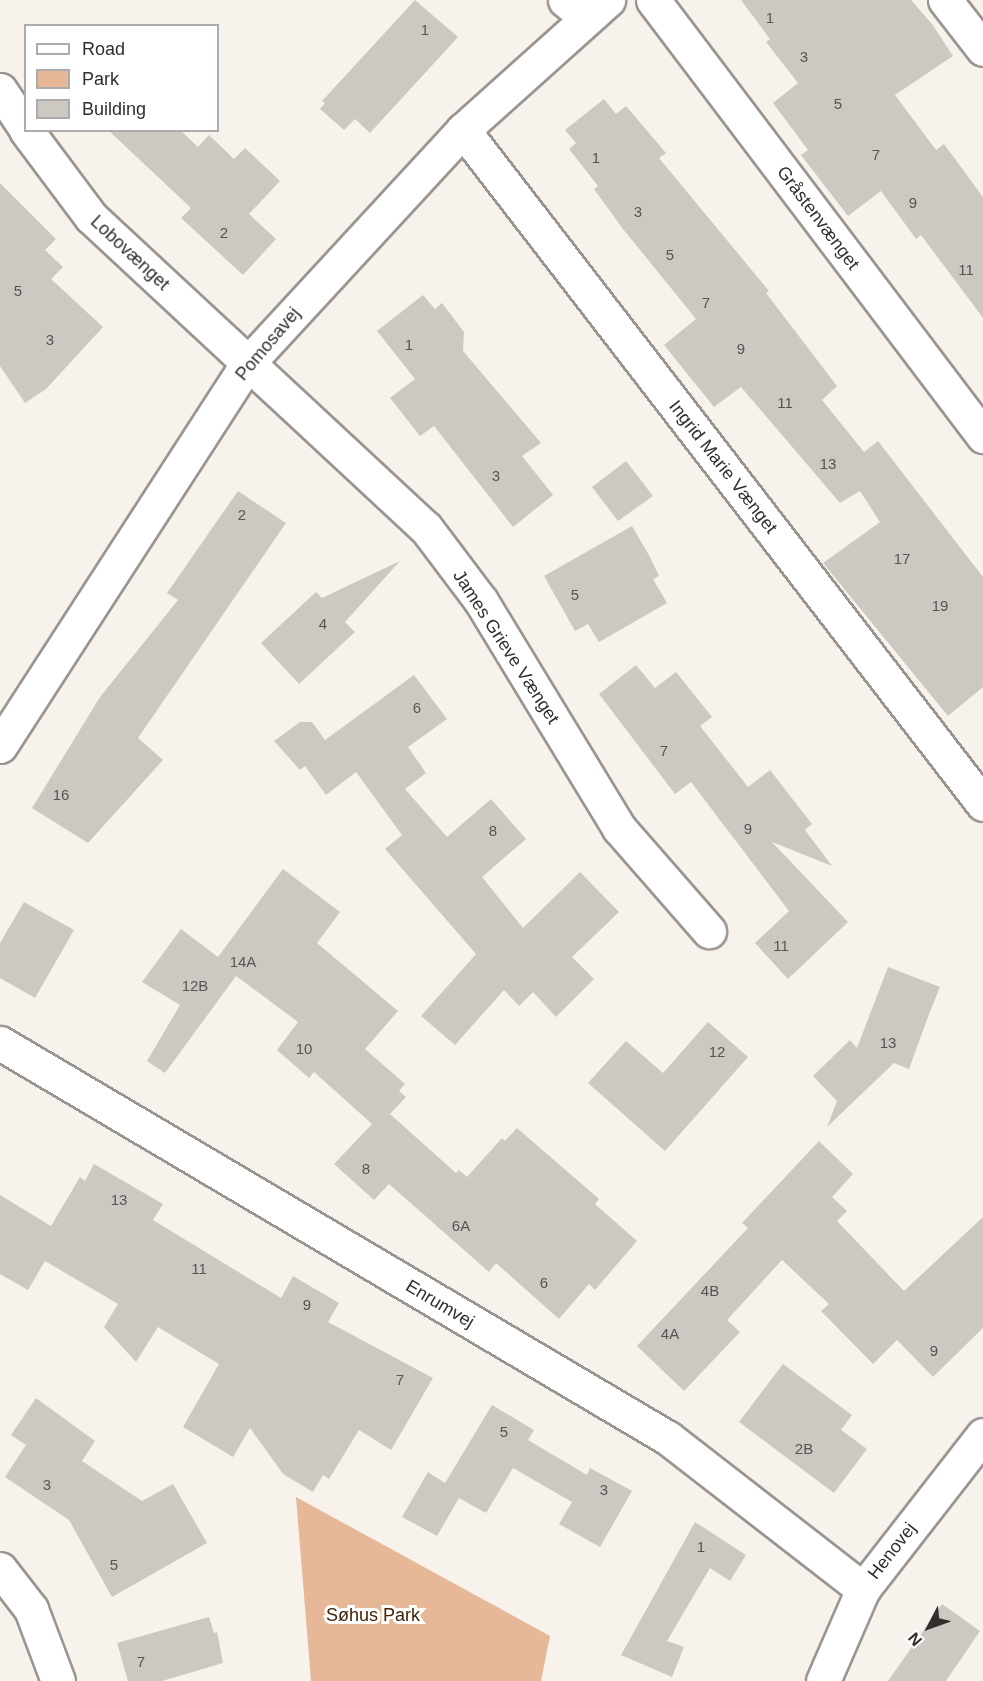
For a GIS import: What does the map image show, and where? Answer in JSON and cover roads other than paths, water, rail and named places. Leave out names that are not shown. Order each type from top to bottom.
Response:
[{"type":"street","name":"Gråstenvænget","points":[[653,0],[983,436]]},
{"type":"street","points":[[945,0],[983,49]]},
{"type":"street","name":"Pomosavej","points":[[0,746],[248,363],[463,130],[586,6]]},
{"type":"street","name":"Lobovænget","points":[[0,90],[24,127]]},
{"type":"street","name":"Ingrid Marie Vænget","points":[[463,130],[983,804]]},
{"type":"street","name":"Lobovænget","points":[[27,132],[91,217],[248,363]]},
{"type":"street","name":"James Grieve Vænget","points":[[248,363],[426,528],[481,601],[619,828],[709,931]]},
{"type":"street","name":"Enrumvej","points":[[0,1043],[668,1438],[863,1588]]},
{"type":"street","name":"Henovej","points":[[823,1681],[863,1588],[983,1435]]},
{"type":"street","points":[[0,1569],[31,1609],[58,1681]]},
{"type":"park label","name":"Søhus Park","points":[[373,1615]]}]
